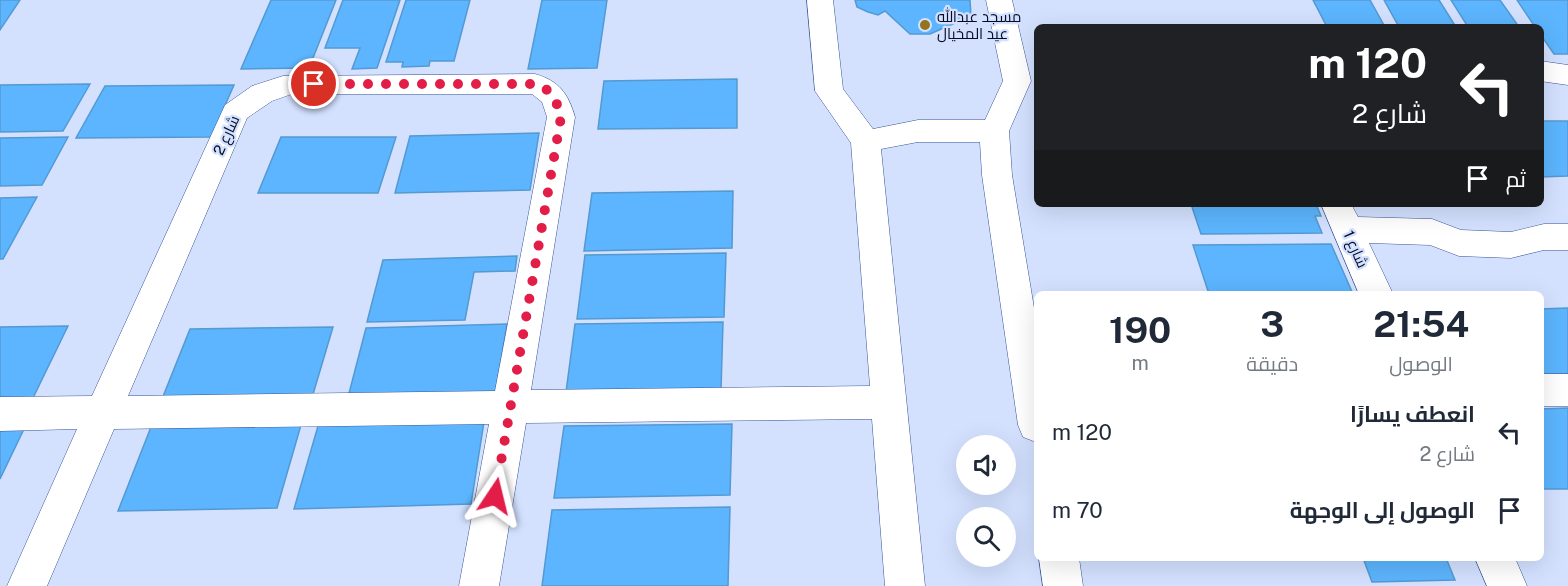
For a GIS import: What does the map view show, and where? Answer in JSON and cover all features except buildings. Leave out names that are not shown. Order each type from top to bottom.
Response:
[{"type":"street","points":[[820,0],[829,91],[866,141],[906,586]]},
{"type":"street","points":[[999,0],[1017,81],[994,131],[1000,198],[1034,412]]},
{"type":"street","points":[[1544,72],[1568,75]]},
{"type":"street","name":"شارع 2","points":[[27,586],[235,112],[252,97],[267,89],[292,84],[535,84],[548,89],[556,100],[561,117],[479,586]]},
{"type":"street","points":[[866,141],[918,131],[994,131]]},
{"type":"street","points":[[1342,217],[1432,232],[1459,243],[1511,245],[1544,237],[1568,237]]},
{"type":"street","name":"شارع 1","points":[[1342,217],[1375,291]]},
{"type":"street","points":[[1544,390],[1568,390]]},
{"type":"street","points":[[0,414],[889,402]]},
{"type":"street","points":[[1059,561],[1063,586]]},
{"type":"street","points":[[1496,561],[1507,586]]},
{"type":"place","name":"مسجد عبدالله عيد المخيال","points":[[925,25]]},
{"type":"route","points":[[314,84],[535,84],[548,89],[556,100],[561,117],[495,496]]}]
